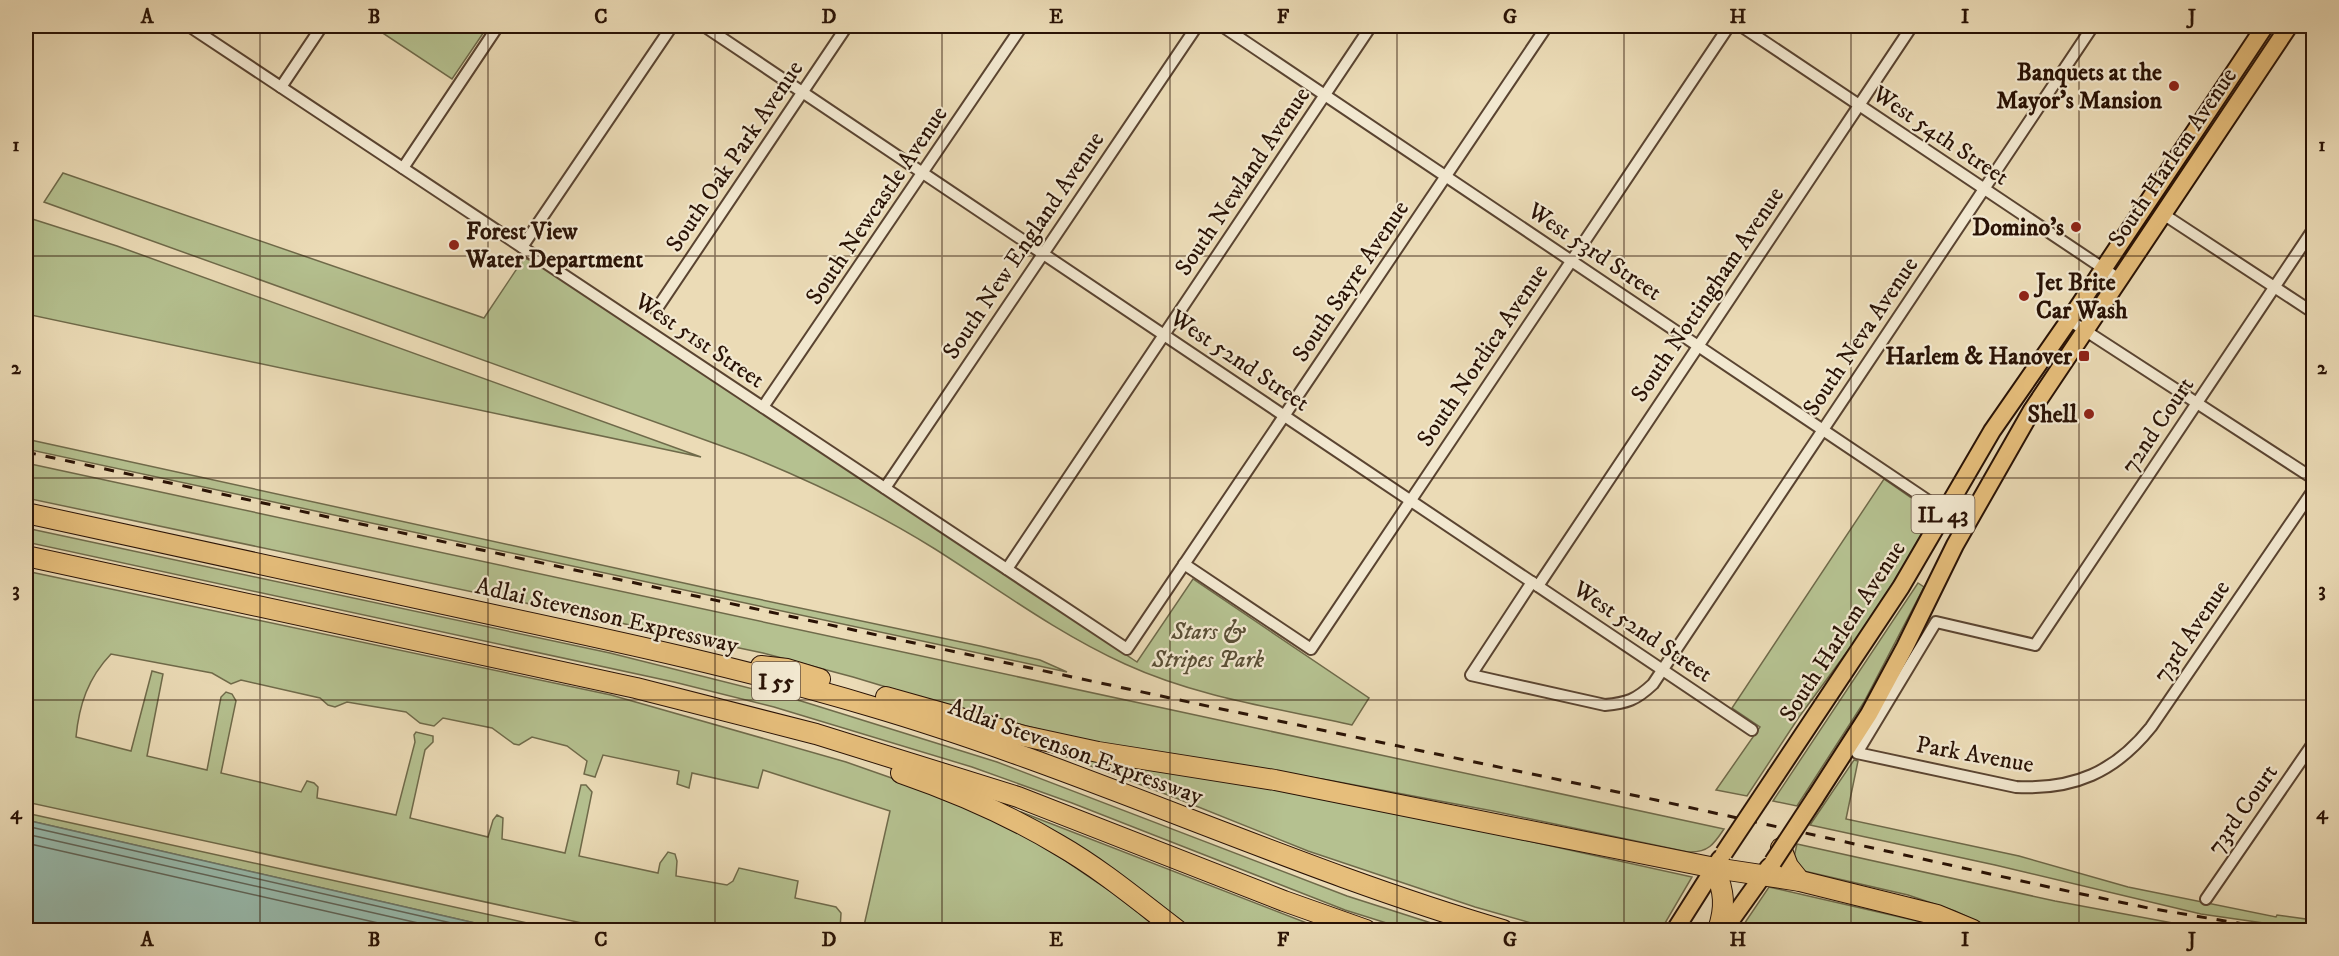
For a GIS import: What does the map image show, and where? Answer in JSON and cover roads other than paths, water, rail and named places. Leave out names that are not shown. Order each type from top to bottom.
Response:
[{"type":"highway","name":"Adlai Stevenson Expressway","points":[[26,513],[680,655],[869,705],[964,735],[1064,771],[1320,870],[1423,906],[1503,930]]},
{"type":"highway","name":"I 55","points":[[26,556],[738,712],[897,758],[1018,798],[1284,901],[1366,930]]},
{"type":"highway","points":[[680,655],[787,669],[1024,736],[1098,752],[1287,782],[1719,861],[1776,863],[1800,881],[1937,915],[1973,930]]},
{"type":"highway","points":[[738,712],[945,788],[1023,824],[1099,870],[1177,930]]},
{"type":"highway","points":[[1718,930],[1722,918],[1723,888],[1719,861]]},
{"type":"highway","points":[[1776,863],[1800,881]]},
{"type":"main road","name":"South Harlem Avenue","points":[[1674,930],[1876,627],[1992,431],[2069,320],[2265,26]]},
{"type":"main road","name":"South Harlem Avenue","points":[[1724,930],[1776,863],[1869,714],[1931,597],[1955,545],[2032,410],[2289,26]]},
{"type":"street","name":"West 51st Street","points":[[189,26],[1127,649]]},
{"type":"street","points":[[281,87],[322,26]]},
{"type":"street","points":[[403,168],[498,26]]},
{"type":"street","points":[[522,247],[672,26]]},
{"type":"street","name":"West 52nd Street","points":[[704,26],[1752,730]]},
{"type":"street","name":"South Oak Park Avenue","points":[[656,310],[847,26]]},
{"type":"street","name":"South Newcastle Avenue","points":[[763,407],[1022,26]]},
{"type":"street","name":"South New England Avenue","points":[[885,488],[1197,26]]},
{"type":"street","name":"West 53rd Street","points":[[1222,26],[1945,512]]},
{"type":"street","name":"South Newland Avenue","points":[[1006,569],[1371,26]]},
{"type":"street","name":"South Sayre Avenue","points":[[1127,649],[1547,26]]},
{"type":"street","name":"South Nordica Avenue","points":[[1184,564],[1311,649],[1729,26]]},
{"type":"street","name":"West 54th Street","points":[[1741,26],[2119,279]]},
{"type":"street","name":"South Nottingham Avenue","points":[[1471,675],[1698,345],[1912,26]]},
{"type":"street","name":"South Neva Avenue","points":[[1471,675],[1605,705],[1626,703],[1642,695],[1653,684],[2093,26]]},
{"type":"street","points":[[2163,214],[2313,313]]},
{"type":"street","name":"72nd Court","points":[[1857,753],[1936,622],[2035,645],[2313,228]]},
{"type":"street","points":[[2069,320],[2313,479]]},
{"type":"street","name":"73rd Avenue","points":[[2086,778],[2115,763],[2140,741],[2151,727],[2313,489]]},
{"type":"street","name":"73rd Court","points":[[2205,899],[2313,742]]},
{"type":"street","name":"Park Avenue","points":[[1857,753],[2016,787],[2052,787],[2086,778]]},
{"type":"water","points":[[26,820],[488,926],[513,930],[26,930]]},
{"type":"railway","points":[[26,452],[1656,800],[2058,889],[2148,908],[2279,930]]},
{"type":"place","name":"Banquets at the Mayor's Mansion","points":[[2174,86]]},
{"type":"place","name":"Domino's","points":[[2076,227]]},
{"type":"place","name":"Forest View Water Department","points":[[454,245]]},
{"type":"place","name":"Jet Brite Car Wash","points":[[2024,296]]},
{"type":"place","name":"Harlem & Hanover","points":[[2084,356]]},
{"type":"place","name":"Shell","points":[[2089,414]]},
{"type":"park label","name":"Stars & Stripes Park","points":[[1208,645]]}]
